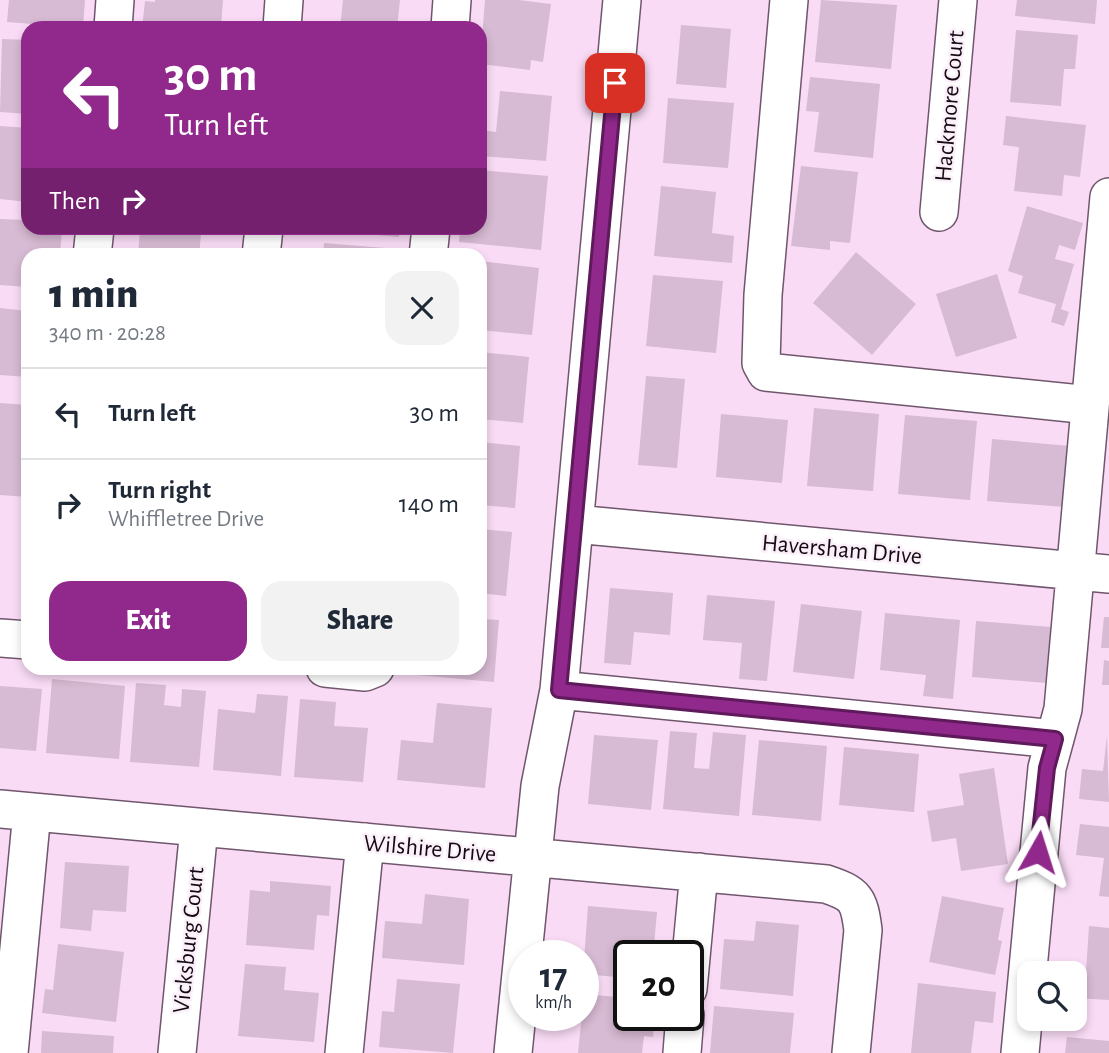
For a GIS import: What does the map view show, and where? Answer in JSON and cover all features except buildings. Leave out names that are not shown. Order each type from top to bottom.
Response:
[{"type":"street","points":[[114,21],[115,0]]},
{"type":"street","points":[[282,21],[284,0]]},
{"type":"street","points":[[450,21],[452,0]]},
{"type":"street","points":[[513,1053],[540,786],[559,690],[622,0]]},
{"type":"street","points":[[789,0],[763,295],[761,363],[766,372],[1090,405]]},
{"type":"street","name":"Hackmore Court","points":[[939,212],[958,0]]},
{"type":"street","points":[[1020,1053],[1047,768],[1093,572],[1090,405],[1109,197]]},
{"type":"street","name":"Haversham Drive","points":[[575,524],[1093,572]]},
{"type":"street","points":[[0,638],[21,640]]},
{"type":"street","points":[[559,690],[1055,739]]},
{"type":"street","points":[[9,1053],[16,811]]},
{"type":"street","name":"Wilshire Drive","points":[[16,811],[827,884],[856,898],[863,930],[851,1053]]},
{"type":"street","name":"Vicksburg Court","points":[[177,1053],[199,828]]},
{"type":"street","points":[[344,1053],[365,842]]},
{"type":"street","points":[[693,940],[699,872]]},
{"type":"street","points":[[682,1053],[684,1031]]},
{"type":"route","points":[[615,83],[559,690],[1055,739],[1047,768],[1038,852]]}]
